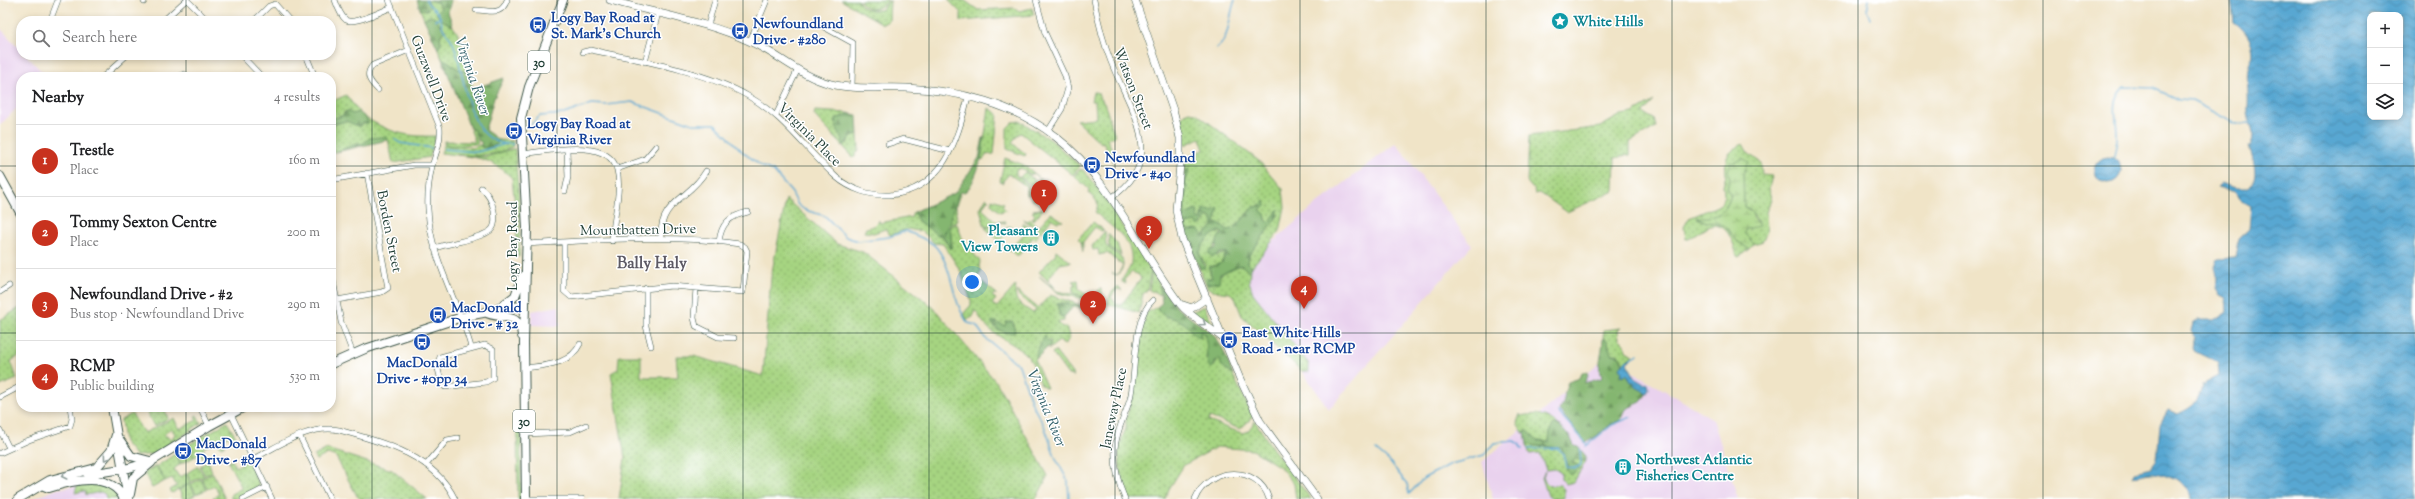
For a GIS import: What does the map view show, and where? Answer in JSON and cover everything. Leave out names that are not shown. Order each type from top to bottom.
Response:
[{"type":"main road","name":"Logy Bay Road","points":[[526,499],[524,343],[527,244],[521,125],[527,93],[563,0]]},
{"type":"main road","points":[[0,176],[16,205]]},
{"type":"main road","points":[[496,310],[515,296],[526,269]]},
{"type":"main road","points":[[336,362],[353,354],[462,317],[484,311],[525,305]]},
{"type":"main road","points":[[484,311],[491,316],[505,315],[514,319],[519,327],[524,343]]},
{"type":"main road","points":[[113,412],[129,499]]},
{"type":"main road","points":[[129,499],[133,478],[152,461],[235,412]]},
{"type":"main road","points":[[116,435],[131,456],[152,461]]},
{"type":"main road","points":[[87,475],[104,462],[111,451],[116,435]]},
{"type":"main road","points":[[18,499],[44,486],[50,480],[123,469],[152,461]]},
{"type":"main road","points":[[87,475],[112,485],[124,499]]},
{"type":"street","points":[[52,16],[58,0]]},
{"type":"street","points":[[168,16],[186,0],[203,16]]},
{"type":"street","points":[[335,0],[344,17],[349,21],[356,21],[392,7]]},
{"type":"street","name":"Guzzwell Drive","points":[[389,0],[440,128],[440,142],[432,165],[428,209],[434,248],[466,327],[471,347]]},
{"type":"street","points":[[476,10],[497,12],[502,10],[507,0]]},
{"type":"street","points":[[708,25],[715,0]]},
{"type":"street","points":[[750,41],[766,0]]},
{"type":"street","points":[[1036,0],[1045,33],[1065,76],[1068,88],[1062,109],[1048,131]]},
{"type":"street","name":"Watson Street","points":[[1094,0],[1098,22],[1111,61],[1132,110],[1142,145],[1141,164],[1136,174],[1123,190],[1111,198]]},
{"type":"street","points":[[1135,0],[1174,113],[1180,138],[1180,164],[1176,210],[1178,229],[1226,341],[1240,379],[1260,421],[1317,499]]},
{"type":"street","points":[[614,1],[708,25],[750,41],[820,81],[852,87],[921,89],[968,97],[1011,110],[1048,131],[1080,159],[1111,198],[1181,305],[1226,341]]},
{"type":"street","points":[[259,16],[269,6],[275,4],[286,16]]},
{"type":"street","points":[[645,62],[658,13]]},
{"type":"street","points":[[817,20],[824,27],[853,43],[852,87]]},
{"type":"street","points":[[378,90],[370,81],[368,75],[369,70],[379,62],[409,50]]},
{"type":"street","name":"Virginia Place","points":[[583,52],[591,50],[645,62],[728,86],[751,97],[776,115],[836,177],[851,187],[872,194],[895,194],[922,186],[938,172],[950,152],[968,97]]},
{"type":"street","points":[[108,72],[121,60]]},
{"type":"street","points":[[245,60],[256,72]]},
{"type":"street","points":[[308,60],[313,72]]},
{"type":"street","points":[[776,115],[798,69]]},
{"type":"street","points":[[888,144],[903,139],[950,152]]},
{"type":"street","points":[[617,169],[645,159],[656,146]]},
{"type":"street","points":[[522,151],[583,149],[602,152],[617,169],[618,183],[612,241]]},
{"type":"street","points":[[565,191],[568,177],[567,150]]},
{"type":"street","points":[[336,179],[414,165],[432,165]]},
{"type":"street","points":[[661,238],[661,227],[665,213],[700,182],[706,171]]},
{"type":"street","name":"Borden Street","points":[[337,300],[382,292],[388,288],[367,173]]},
{"type":"street","points":[[434,248],[483,236],[492,229],[495,223],[493,205],[491,198],[481,188]]},
{"type":"street","points":[[719,242],[721,232],[726,222],[736,215],[748,212]]},
{"type":"street","name":"Mountbatten Drive","points":[[527,244],[564,242],[612,241],[661,238],[685,238],[740,244],[747,249],[743,292],[672,286],[576,297],[567,296],[564,287],[564,242]]},
{"type":"street","points":[[0,292],[8,286]]},
{"type":"street","points":[[646,288],[646,326],[651,346]]},
{"type":"street","points":[[696,288],[694,318],[696,326],[718,337],[734,338]]},
{"type":"street","points":[[336,295],[344,331],[353,354]]},
{"type":"street","points":[[1181,305],[1192,308],[1207,298]]},
{"type":"street","name":"Janeway Place","points":[[1125,499],[1116,469],[1116,440],[1131,391],[1141,318],[1147,304],[1153,300]]},
{"type":"street","points":[[525,368],[569,359],[576,352],[580,344]]},
{"type":"street","points":[[485,345],[493,349],[493,378],[486,382],[445,387],[442,385],[437,366],[438,359],[471,347],[485,345]]},
{"type":"street","points":[[0,397],[16,389]]},
{"type":"street","points":[[0,453],[9,448],[70,426],[72,419],[71,412]]},
{"type":"street","points":[[202,412],[209,426]]},
{"type":"street","points":[[231,414],[272,499]]},
{"type":"street","points":[[525,434],[570,432],[586,425]]},
{"type":"street","points":[[253,459],[320,428],[339,430],[400,449],[426,465],[447,485],[455,499]]},
{"type":"street","points":[[0,430],[9,448]]},
{"type":"street","points":[[300,437],[330,499]]},
{"type":"street","points":[[426,465],[447,440],[458,438]]},
{"type":"street","points":[[1195,499],[1201,488],[1209,480],[1221,475],[1235,473],[1247,475],[1256,480],[1266,491],[1269,499]]},
{"type":"street","points":[[243,499],[267,487]]},
{"type":"street","points":[[526,499],[582,499]]},
{"type":"shaded area","points":[[0,28],[16,45],[16,60],[31,60],[42,72],[16,72],[16,109],[0,125]]},
{"type":"shaded area","points":[[1396,143],[1472,245],[1329,409],[1234,275],[1312,208]]},
{"type":"shaded area","points":[[559,306],[560,326],[531,325],[532,311]]},
{"type":"shaded area","points":[[1606,356],[1713,419],[1738,499],[1493,499],[1482,462],[1595,367]]},
{"type":"shaded area","points":[[85,484],[120,499],[32,499],[57,489]]},
{"type":"green space","points":[[417,0],[427,0],[431,6],[427,10],[420,9]]},
{"type":"green space","points":[[427,0],[437,2],[441,8],[438,14],[440,19],[447,21],[453,26],[463,48],[468,71],[457,69],[446,60],[442,59],[438,49],[443,26],[435,19],[424,19],[420,9],[427,10],[431,6]]},
{"type":"green space","points":[[430,0],[451,0],[448,12],[453,26],[440,19],[436,13],[441,8],[437,2]]},
{"type":"green space","points":[[841,0],[858,0],[865,8],[871,10],[881,10],[890,0],[889,21],[883,24]]},
{"type":"green space","points":[[860,0],[888,0],[882,6],[874,9],[866,7]]},
{"type":"green space","points":[[948,0],[964,0],[978,10],[1015,8],[1019,11],[1032,8],[1034,15],[961,21],[961,13]]},
{"type":"green space","points":[[430,16],[435,18],[445,30],[440,36],[441,43],[438,49],[424,19]]},
{"type":"green space","points":[[442,59],[449,62],[457,69],[468,71],[473,89],[504,78],[494,98],[485,130],[499,140],[496,145],[485,148],[480,145],[482,143],[479,141],[474,130],[470,128]]},
{"type":"green space","points":[[1093,92],[1097,92],[1105,105],[1115,136],[1107,139],[1112,149],[1114,163],[1103,142],[1101,143],[1076,120],[1096,118],[1095,101],[1091,101]]},
{"type":"green space","points":[[346,95],[359,112],[352,114],[345,111],[342,116],[336,118],[336,100]]},
{"type":"green space","points":[[1654,101],[1643,113],[1654,119],[1656,127],[1630,142],[1630,155],[1615,158],[1614,191],[1567,212],[1540,193],[1535,194],[1534,190],[1527,182],[1529,136],[1600,127],[1621,115],[1633,113]]},
{"type":"green space","points":[[989,108],[998,114],[994,154],[986,155],[984,159],[981,160]]},
{"type":"green space","points":[[347,111],[353,114],[359,112],[366,118],[368,123],[363,123],[360,127],[346,121],[336,124],[336,118],[342,116]]},
{"type":"green space","points":[[815,111],[848,113],[848,116],[842,116],[836,127],[847,144],[850,137],[858,135],[859,149],[854,158],[814,115]]},
{"type":"green space","points":[[1189,112],[1196,113],[1259,161],[1283,189],[1285,207],[1280,231],[1252,267],[1248,264],[1249,255],[1279,214],[1269,223],[1266,220],[1265,214],[1260,210],[1264,202],[1257,207],[1253,207],[1235,228],[1228,230],[1215,222],[1218,212],[1215,210],[1202,213],[1202,220],[1198,219],[1196,210],[1187,214],[1184,212],[1187,186],[1185,185],[1189,170],[1184,176],[1186,157],[1191,157],[1192,154],[1204,150],[1200,138],[1185,145],[1180,120],[1184,114]]},
{"type":"green space","points":[[848,113],[857,115],[858,135],[850,137],[844,146],[835,123],[837,118],[848,116]]},
{"type":"green space","points":[[366,118],[392,131],[416,136],[436,136],[430,157],[393,163],[388,139],[373,141],[336,152],[336,124],[346,121],[362,125],[363,123],[368,123]]},
{"type":"green space","points":[[1020,121],[1051,140],[1080,166],[1073,175],[1021,133],[1017,135],[1012,143],[1026,154],[1025,156],[1007,149],[1007,128],[1013,122]]},
{"type":"green space","points":[[470,128],[474,130],[478,144],[452,146],[444,144],[444,141],[475,142]]},
{"type":"green space","points":[[386,137],[388,140],[336,152],[358,143],[362,144],[370,138]]},
{"type":"green space","points":[[983,137],[983,149],[973,181],[966,191],[958,194],[950,222],[942,236],[938,235],[918,221],[914,212],[955,193],[979,158]]},
{"type":"green space","points":[[499,140],[513,141],[513,146],[497,153],[478,156],[441,153],[444,145],[473,148],[480,145],[482,148],[498,143]]},
{"type":"green space","points":[[1743,144],[1748,153],[1761,163],[1762,175],[1772,176],[1769,187],[1771,200],[1766,212],[1767,231],[1763,241],[1754,244],[1744,233],[1746,229],[1754,227],[1757,221],[1750,209],[1744,207],[1743,174],[1730,179],[1727,188],[1731,195],[1729,202],[1723,211],[1715,216],[1697,218],[1707,222],[1724,225],[1737,241],[1749,249],[1739,257],[1737,256],[1732,240],[1726,230],[1721,227],[1716,225],[1710,226],[1689,239],[1686,239],[1684,227],[1689,218],[1722,204],[1724,197],[1723,184],[1726,176],[1726,160],[1733,150]]},
{"type":"green space","points":[[515,149],[520,213],[519,257],[516,256],[517,224],[512,178],[499,167],[487,161],[474,157],[457,155],[486,157]]},
{"type":"green space","points":[[1005,158],[1024,165],[1039,177],[1032,173],[1031,175],[1021,168],[1016,170],[1016,175],[1028,185],[1029,195],[1027,195],[1026,186],[1009,174],[1003,183],[1000,181]]},
{"type":"green space","points":[[1744,159],[1749,162],[1743,174],[1744,207],[1753,212],[1753,217],[1759,226],[1746,229],[1744,233],[1754,244],[1749,249],[1737,241],[1724,225],[1707,222],[1696,217],[1714,216],[1723,211],[1729,202],[1731,195],[1727,188],[1730,179],[1728,170],[1731,163]]},
{"type":"green space","points":[[1189,168],[1185,185],[1187,186],[1184,212],[1187,214],[1197,210],[1198,219],[1202,220],[1203,209],[1211,211],[1219,208],[1215,222],[1228,230],[1235,228],[1253,207],[1257,207],[1265,201],[1266,206],[1260,210],[1265,214],[1266,220],[1269,222],[1279,209],[1275,220],[1249,255],[1248,264],[1252,267],[1250,272],[1241,265],[1220,274],[1219,282],[1207,284],[1207,279],[1212,278],[1209,267],[1222,263],[1226,253],[1220,253],[1212,257],[1208,252],[1216,248],[1218,238],[1223,234],[1220,231],[1213,235],[1202,246],[1199,253],[1205,268],[1200,268],[1190,245],[1182,218],[1180,191],[1183,179]],"holes":[[[1209,216],[1212,219],[1213,226],[1204,236],[1199,230],[1189,231],[1186,227],[1186,224],[1196,222],[1199,226]]]},
{"type":"green space","points":[[1079,170],[1083,170],[1099,190],[1151,271],[1147,290],[1143,294],[1139,313],[1107,304],[1111,293],[1118,286],[1122,290],[1117,289],[1111,297],[1116,304],[1121,305],[1141,279],[1139,275],[1132,272],[1124,280],[1126,284],[1122,282],[1131,263],[1129,247],[1120,234],[1095,212],[1097,209],[1097,203],[1088,193],[1089,189],[1074,176]]},
{"type":"green space","points":[[1025,172],[1039,184],[1040,187],[1037,184],[1032,186],[1020,177]]},
{"type":"green space","points":[[1040,178],[1047,184],[1037,200],[1032,200],[1030,192],[1040,189],[1041,185],[1038,181]]},
{"type":"green space","points":[[1048,185],[1057,192],[1034,220],[1032,218],[1035,215],[1032,212],[1042,209],[1054,193]]},
{"type":"green space","points":[[961,191],[956,206],[957,222],[948,224],[944,240],[951,249],[950,225],[957,224],[964,243],[980,261],[979,267],[981,272],[977,278],[997,294],[992,296],[996,299],[992,304],[997,307],[1016,285],[1016,299],[1023,307],[1033,313],[1036,310],[1018,295],[1017,291],[1038,308],[1050,295],[1081,305],[1057,304],[1060,316],[1064,317],[1064,321],[1058,322],[1062,327],[1066,327],[1070,338],[1064,345],[1059,341],[1049,349],[1051,341],[1043,341],[1037,351],[1038,355],[1035,361],[1047,388],[1041,385],[1034,367],[1028,357],[1015,346],[994,333],[982,321],[977,312],[974,311],[973,317],[967,320],[964,313],[971,305],[971,300],[960,270],[943,244],[934,243],[923,232],[908,229],[890,235],[885,229],[874,233],[864,232],[866,228],[873,226],[879,220],[879,223],[912,217],[912,213],[914,212],[918,221],[938,235],[947,226]],"holes":[[[996,321],[1000,325],[1005,326],[1006,322],[1014,324],[1015,332],[997,330]]]},
{"type":"green space","points":[[986,198],[989,200],[987,200],[982,209],[997,222],[1005,221],[1006,223],[999,222],[997,225],[985,227],[980,209]]},
{"type":"green space","points":[[786,199],[837,244],[863,252],[933,307],[997,383],[1048,476],[1036,499],[619,499],[625,458],[611,373],[618,369],[619,356],[641,356],[641,377],[678,377],[676,356],[694,356],[763,376],[771,277]]},
{"type":"green space","points":[[992,199],[1004,203],[1002,206],[1006,210],[1000,212],[991,204]]},
{"type":"green space","points":[[1180,210],[1186,235],[1200,268],[1206,266],[1199,253],[1202,246],[1211,236],[1218,232],[1222,232],[1213,249],[1216,256],[1226,253],[1222,263],[1212,267],[1209,270],[1212,278],[1208,285],[1231,268],[1239,265],[1245,267],[1250,272],[1249,281],[1253,293],[1309,364],[1309,372],[1302,371],[1242,316],[1235,298],[1230,293],[1213,291],[1207,287],[1185,235]]},
{"type":"green space","points":[[1051,213],[1063,221],[1057,222],[1052,218],[1041,232],[1023,219],[1028,221],[1030,219],[1038,227]]},
{"type":"green space","points":[[1209,216],[1212,219],[1213,226],[1203,236],[1199,230],[1189,231],[1186,227],[1186,224],[1192,221],[1202,225]]},
{"type":"green space","points":[[1093,222],[1104,230],[1101,231],[1095,227],[1083,242],[1083,252],[1081,242],[1078,239]]},
{"type":"green space","points":[[1023,223],[1039,235],[1035,239],[1033,237],[1019,255],[1016,255],[1003,245],[1010,249],[1024,234]]},
{"type":"green space","points":[[950,225],[952,246],[951,249],[943,237]]},
{"type":"green space","points":[[995,226],[995,231],[1000,233],[1008,226],[1012,227],[999,241],[985,228]]},
{"type":"green space","points":[[1105,231],[1106,246],[1122,258],[1123,266],[1107,253],[1099,255],[1098,249],[1093,250],[1092,246]]},
{"type":"green space","points":[[1108,234],[1117,243],[1121,255],[1109,247]]},
{"type":"green space","points":[[1056,250],[1071,262],[1060,264],[1048,279],[1055,288],[1039,272],[1055,255]]},
{"type":"green space","points":[[1152,272],[1160,285],[1160,295],[1149,290]]},
{"type":"green space","points":[[1039,276],[1057,291],[1081,296],[1092,301],[1058,293]]},
{"type":"green space","points":[[1078,280],[1079,289],[1094,301],[1073,293],[1073,286],[1076,284],[1073,281]]},
{"type":"green space","points":[[1160,285],[1178,309],[1213,334],[1223,349],[1233,375],[1221,365],[1220,359],[1218,359],[1211,369],[1208,365],[1206,339],[1204,334],[1200,331],[1201,338],[1198,337],[1179,320],[1161,314],[1157,307],[1162,303]]},
{"type":"green space","points":[[1100,288],[1102,290],[1102,295],[1094,301],[1101,294],[1098,291]]},
{"type":"green space","points":[[1063,303],[1079,306],[1086,310],[1073,307],[1064,317],[1060,316],[1057,304]]},
{"type":"green space","points":[[1204,306],[1214,328],[1192,312]]},
{"type":"green space","points":[[1157,307],[1165,316],[1184,322],[1197,337],[1200,331],[1206,337],[1206,360],[1214,367],[1218,359],[1220,359],[1233,375],[1253,417],[1240,429],[1210,417],[1208,421],[1242,433],[1248,431],[1255,421],[1273,449],[1311,499],[1296,499],[1294,484],[1280,467],[1253,450],[1217,447],[1184,465],[1169,489],[1165,499],[1128,499],[1121,478],[1118,448],[1126,428],[1126,420],[1136,380],[1140,339],[1146,313]]},
{"type":"green space","points":[[16,310],[16,358],[11,361],[16,379],[0,386],[0,320]]},
{"type":"green space","points":[[992,321],[1005,326],[1006,322],[1013,322],[1015,332],[1009,333],[999,330],[992,324]]},
{"type":"green space","points":[[1621,328],[1618,331],[1619,338],[1625,344],[1626,351],[1634,355],[1623,365],[1623,361],[1617,354],[1612,354],[1608,341],[1603,338],[1604,330]]},
{"type":"green space","points":[[1045,335],[1046,339],[1051,344],[1036,359],[1037,351]]},
{"type":"green space","points":[[1603,338],[1608,341],[1612,354],[1620,356],[1623,365],[1620,367],[1622,371],[1621,377],[1627,374],[1631,382],[1634,382],[1636,387],[1647,393],[1641,402],[1626,409],[1621,420],[1585,442],[1559,410],[1563,404],[1565,389],[1568,382],[1580,378],[1582,373],[1587,372],[1588,376],[1584,383],[1602,378],[1603,374],[1600,374],[1600,365]]},
{"type":"green space","points":[[1054,351],[1074,376],[1068,375],[1052,353]]},
{"type":"green space","points":[[147,412],[166,412],[168,419],[154,426]]},
{"type":"green space","points":[[132,414],[144,433],[174,418],[179,429],[197,420],[195,416],[197,415],[201,423],[174,442],[171,439],[175,434],[171,428],[163,436],[167,436],[173,443],[154,454],[136,456],[124,442],[121,420]]},
{"type":"green space","points":[[1520,414],[1520,416],[1536,414],[1545,416],[1555,422],[1560,426],[1557,424],[1550,430],[1549,442],[1536,441],[1525,432],[1524,434],[1517,423]]},
{"type":"green space","points":[[227,422],[237,439],[233,442],[229,436],[222,439],[225,445],[221,447],[217,441],[203,448],[207,459],[205,460],[208,460],[212,472],[205,475],[200,466],[206,462],[201,454],[194,457],[188,445]]},
{"type":"green space","points":[[1554,424],[1564,430],[1574,446],[1578,447],[1586,456],[1586,461],[1576,459],[1572,461],[1572,463],[1578,465],[1580,468],[1571,475],[1568,473],[1562,448],[1527,445],[1525,432],[1528,431],[1537,441],[1549,442],[1550,430]]},
{"type":"green space","points":[[517,426],[521,426],[521,499],[518,499]]},
{"type":"green space","points":[[1527,445],[1562,448],[1568,473],[1575,465],[1572,461],[1575,459],[1586,461],[1574,482],[1566,484],[1561,479],[1561,473],[1555,469],[1546,470],[1540,453],[1529,454]]},
{"type":"green space","points":[[188,446],[194,457],[181,464],[176,454]]},
{"type":"green space","points":[[327,449],[392,470],[427,499],[361,499],[357,496],[336,457],[328,454],[316,460],[314,456]]},
{"type":"green space","points":[[244,453],[258,482],[259,488],[236,499],[231,499],[231,494],[242,488],[228,462],[232,460],[236,467],[243,463],[239,456]]},
{"type":"green space","points":[[175,454],[180,464],[174,469],[179,477],[186,474],[190,483],[172,493],[170,490],[177,486],[172,478],[165,481],[157,466]]},
{"type":"green space","points":[[156,466],[165,481],[152,488],[144,473]]},
{"type":"green space","points":[[198,466],[204,476],[191,482],[187,473]]},
{"type":"green space","points":[[1545,471],[1543,476],[1546,483],[1551,486],[1559,484],[1564,489],[1564,498],[1552,499],[1548,496],[1542,478]]},
{"type":"green space","points":[[213,473],[225,499],[212,499],[219,494],[215,486],[207,489],[202,478]]},
{"type":"green space","points":[[201,479],[206,490],[196,494],[191,484]]},
{"type":"green space","points":[[93,483],[111,488],[120,499],[106,499],[105,494],[101,492],[86,495],[85,491],[75,493],[77,485]]},
{"type":"green space","points":[[190,484],[195,495],[188,499],[183,499],[179,490]]},
{"type":"water","points":[[2231,0],[2415,0],[2415,499],[2192,499],[2188,489],[2172,478],[2152,473],[2132,477],[2134,472],[2151,468],[2157,460],[2160,424],[2168,410],[2178,414],[2188,409],[2197,400],[2202,385],[2219,376],[2218,363],[2194,351],[2195,337],[2192,331],[2194,322],[2198,320],[2214,320],[2227,311],[2226,298],[2220,295],[2216,288],[2218,279],[2215,267],[2218,259],[2235,258],[2238,239],[2249,229],[2251,206],[2239,199],[2235,192],[2217,187],[2221,183],[2237,188],[2249,188],[2255,173],[2254,163],[2249,147],[2252,142],[2253,132],[2248,111],[2247,83],[2247,74],[2253,55],[2253,48],[2247,35],[2234,22]]},
{"type":"water","points":[[2108,157],[2117,161],[2121,170],[2117,179],[2108,183],[2099,179],[2095,170],[2099,161]]},
{"type":"water","points":[[1631,359],[1627,363],[1636,379],[1644,384],[1648,383],[1649,389],[1647,393],[1636,387],[1634,382],[1631,382],[1627,374],[1621,377],[1622,371],[1620,367],[1626,360]]},
{"type":"waterway","name":"Virginia River","points":[[426,0],[440,16],[443,28],[453,43],[458,56],[465,89],[476,122],[485,134],[497,142],[513,144]]},
{"type":"waterway","points":[[1217,48],[1227,33],[1235,0]]},
{"type":"waterway","points":[[1869,0],[1867,10],[1870,19]]},
{"type":"waterway","name":"Virginia River","points":[[435,20],[440,18]]},
{"type":"waterway","points":[[2114,157],[2117,138],[2115,108],[2118,97],[2125,87],[2153,88],[2179,100],[2192,101],[2236,124],[2250,123]]},
{"type":"waterway","name":"Virginia River","points":[[529,126],[540,116],[564,114],[592,104],[606,105],[632,102],[693,124],[715,124],[744,153],[763,167],[773,171],[792,193],[798,205],[805,210],[825,216],[846,237],[858,241],[889,237],[906,231],[930,242],[936,247],[942,256],[950,275],[958,305],[968,323],[976,325],[985,338],[1019,365],[1033,406],[1044,425],[1056,459],[1068,481],[1069,499]]},
{"type":"waterway","points":[[394,139],[400,143],[432,148]]},
{"type":"waterway","points":[[444,149],[477,152],[505,144]]},
{"type":"waterway","points":[[1631,359],[1638,354]]},
{"type":"waterway","points":[[1558,412],[1587,444]]},
{"type":"waterway","points":[[1586,446],[1612,425],[1631,417]]},
{"type":"waterway","points":[[1409,494],[1424,478],[1451,464],[1484,455],[1494,443],[1514,441],[1519,444],[1522,449]]},
{"type":"waterway","points":[[1528,449],[1558,448],[1563,454],[1566,467],[1573,468],[1578,467],[1581,464],[1580,450]]},
{"type":"waterway","points":[[1376,450],[1389,461],[1407,484],[1409,494]]},
{"type":"place","name":"White Hills","points":[[1560,21]]},
{"type":"place","name":"Logy Bay Road at St. Mark's Church","points":[[538,25]]},
{"type":"place","name":"Newfoundland Drive - #280","points":[[740,31]]},
{"type":"place","name":"Logy Bay Road at Virginia River","points":[[514,131]]},
{"type":"place","name":"Newfoundland Drive - #40","points":[[1092,165]]},
{"type":"place","name":"Trestle","points":[[1044,213]]},
{"type":"place","name":"Pleasant View Towers","points":[[1051,238]]},
{"type":"place","name":"Newfoundland Drive - #2","points":[[1149,249]]},
{"type":"place","name":"RCMP","points":[[1304,309]]},
{"type":"place","name":"MacDonald Drive - # 32","points":[[438,315]]},
{"type":"place","name":"Tommy Sexton Centre","points":[[1093,324]]},
{"type":"place","name":"East White Hills Road - near RCMP","points":[[1229,340]]},
{"type":"place","name":"MacDonald Drive - #opp 34","points":[[422,342]]},
{"type":"place","name":"MacDonald Drive - #87","points":[[183,451]]},
{"type":"place","name":"Northwest Atlantic Fisheries Centre","points":[[1623,467]]},
{"type":"district","name":"Bally Haly","points":[[652,262]]}]
